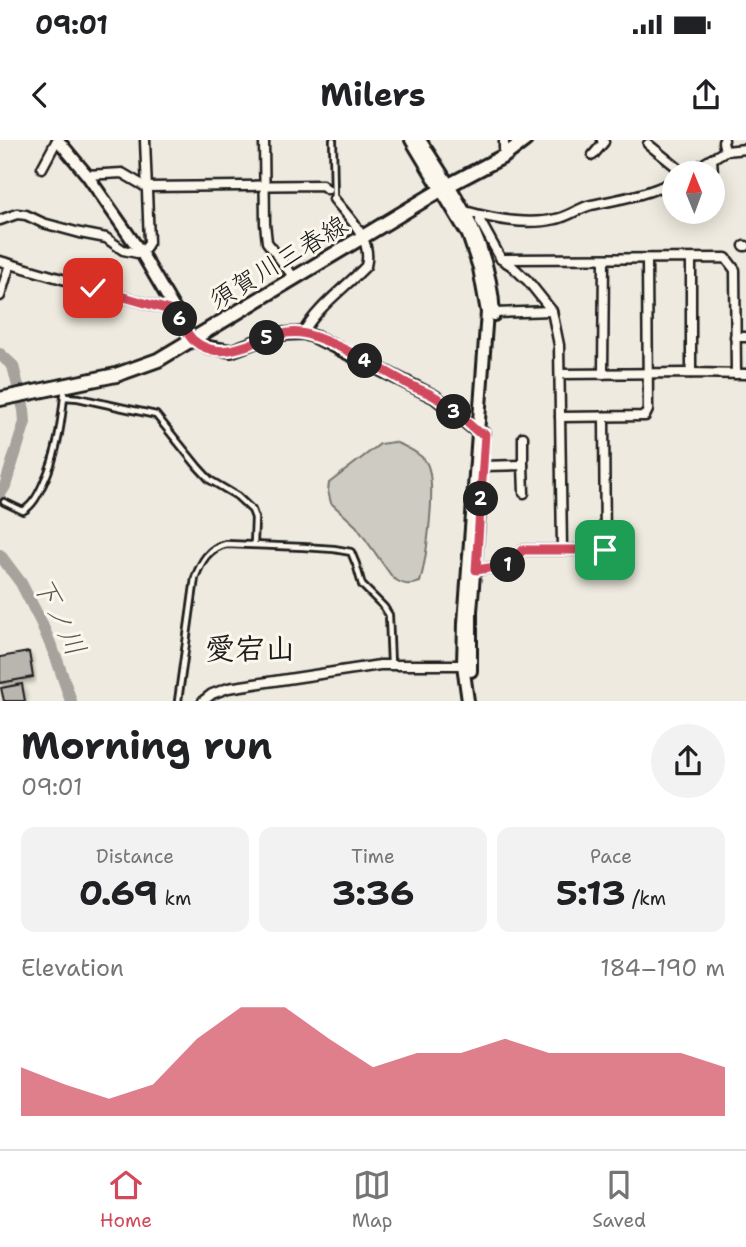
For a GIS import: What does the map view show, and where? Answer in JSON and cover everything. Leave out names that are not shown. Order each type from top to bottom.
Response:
[{"type":"main road","name":"須賀川三春線","points":[[0,399],[65,392],[116,376],[173,352],[445,187],[504,156],[525,140]]},
{"type":"street","points":[[42,168],[58,140],[88,175],[142,254],[192,339],[208,348],[231,351],[266,338],[303,333],[327,342],[435,397],[482,433]]},
{"type":"street","points":[[142,254],[149,242],[145,140]]},
{"type":"street","points":[[264,140],[267,242],[295,279]]},
{"type":"street","points":[[411,140],[465,211],[477,235],[488,269],[494,313],[464,623],[463,665],[468,701]]},
{"type":"street","points":[[420,140],[468,235],[479,268],[487,312],[483,466],[471,611],[474,701]]},
{"type":"street","points":[[504,140],[504,156]]},
{"type":"street","points":[[593,155],[604,142],[602,140]]},
{"type":"street","points":[[724,140],[725,151]]},
{"type":"street","points":[[648,144],[670,161]]},
{"type":"street","points":[[708,161],[725,151],[746,149]]},
{"type":"street","points":[[88,175],[122,173],[146,187],[322,185],[327,189]]},
{"type":"street","points":[[465,211],[481,216],[531,222],[557,219],[581,209],[634,197],[662,186]]},
{"type":"street","points":[[303,333],[317,313],[366,266],[368,258],[364,237],[334,199]]},
{"type":"street","points":[[0,220],[17,214],[26,215],[80,233],[106,238],[123,250],[142,254]]},
{"type":"street","points":[[481,216],[480,221],[501,259],[528,281],[552,311],[559,345],[562,549]]},
{"type":"street","points":[[560,417],[645,416],[648,410],[647,258]]},
{"type":"street","points":[[691,258],[691,373]]},
{"type":"street","points":[[501,259],[726,258],[735,270],[736,374]]},
{"type":"street","points":[[603,374],[604,259]]},
{"type":"street","points":[[0,261],[176,312]]},
{"type":"street","points":[[0,296],[10,264]]},
{"type":"street","points":[[494,313],[552,311]]},
{"type":"street","points":[[735,337],[746,337]]},
{"type":"street","points":[[560,374],[746,374]]},
{"type":"street","points":[[476,570],[508,565],[523,550],[605,550],[604,417]]},
{"type":"street","points":[[523,437],[524,493]]},
{"type":"street","points":[[483,466],[523,465]]},
{"type":"street","points":[[203,701],[212,694],[229,688],[391,665],[463,665]]},
{"type":"lane","points":[[333,140],[334,199]]},
{"type":"lane","points":[[4,502],[23,511],[38,495],[54,462],[65,392],[78,398],[156,415],[210,480],[237,496],[252,510],[255,518],[254,545]]},
{"type":"lane","points":[[178,701],[196,573],[209,553],[226,544],[351,552],[362,585],[389,615],[391,665]]},
{"type":"shaded area","points":[[394,442],[426,462],[431,486],[425,557],[420,582],[413,584],[393,578],[356,526],[331,503],[328,491],[329,483],[380,444]]},
{"type":"building","points":[[29,652],[33,677],[0,683],[0,657]]},
{"type":"building","points":[[22,684],[25,701],[4,701],[1,688]]},
{"type":"waterway","name":"下ノ川","points":[[0,354],[13,366],[25,422],[0,494]]},
{"type":"waterway","name":"下ノ川","points":[[0,555],[21,583],[41,622],[71,701]]},
{"type":"district","name":"愛宕山","points":[[250,649]]},
{"type":"route","points":[[93,288],[176,312],[192,339],[208,348],[231,351],[266,338],[303,333],[327,342],[435,397],[478,432],[485,434],[476,570],[508,565],[523,550],[605,550]]}]
